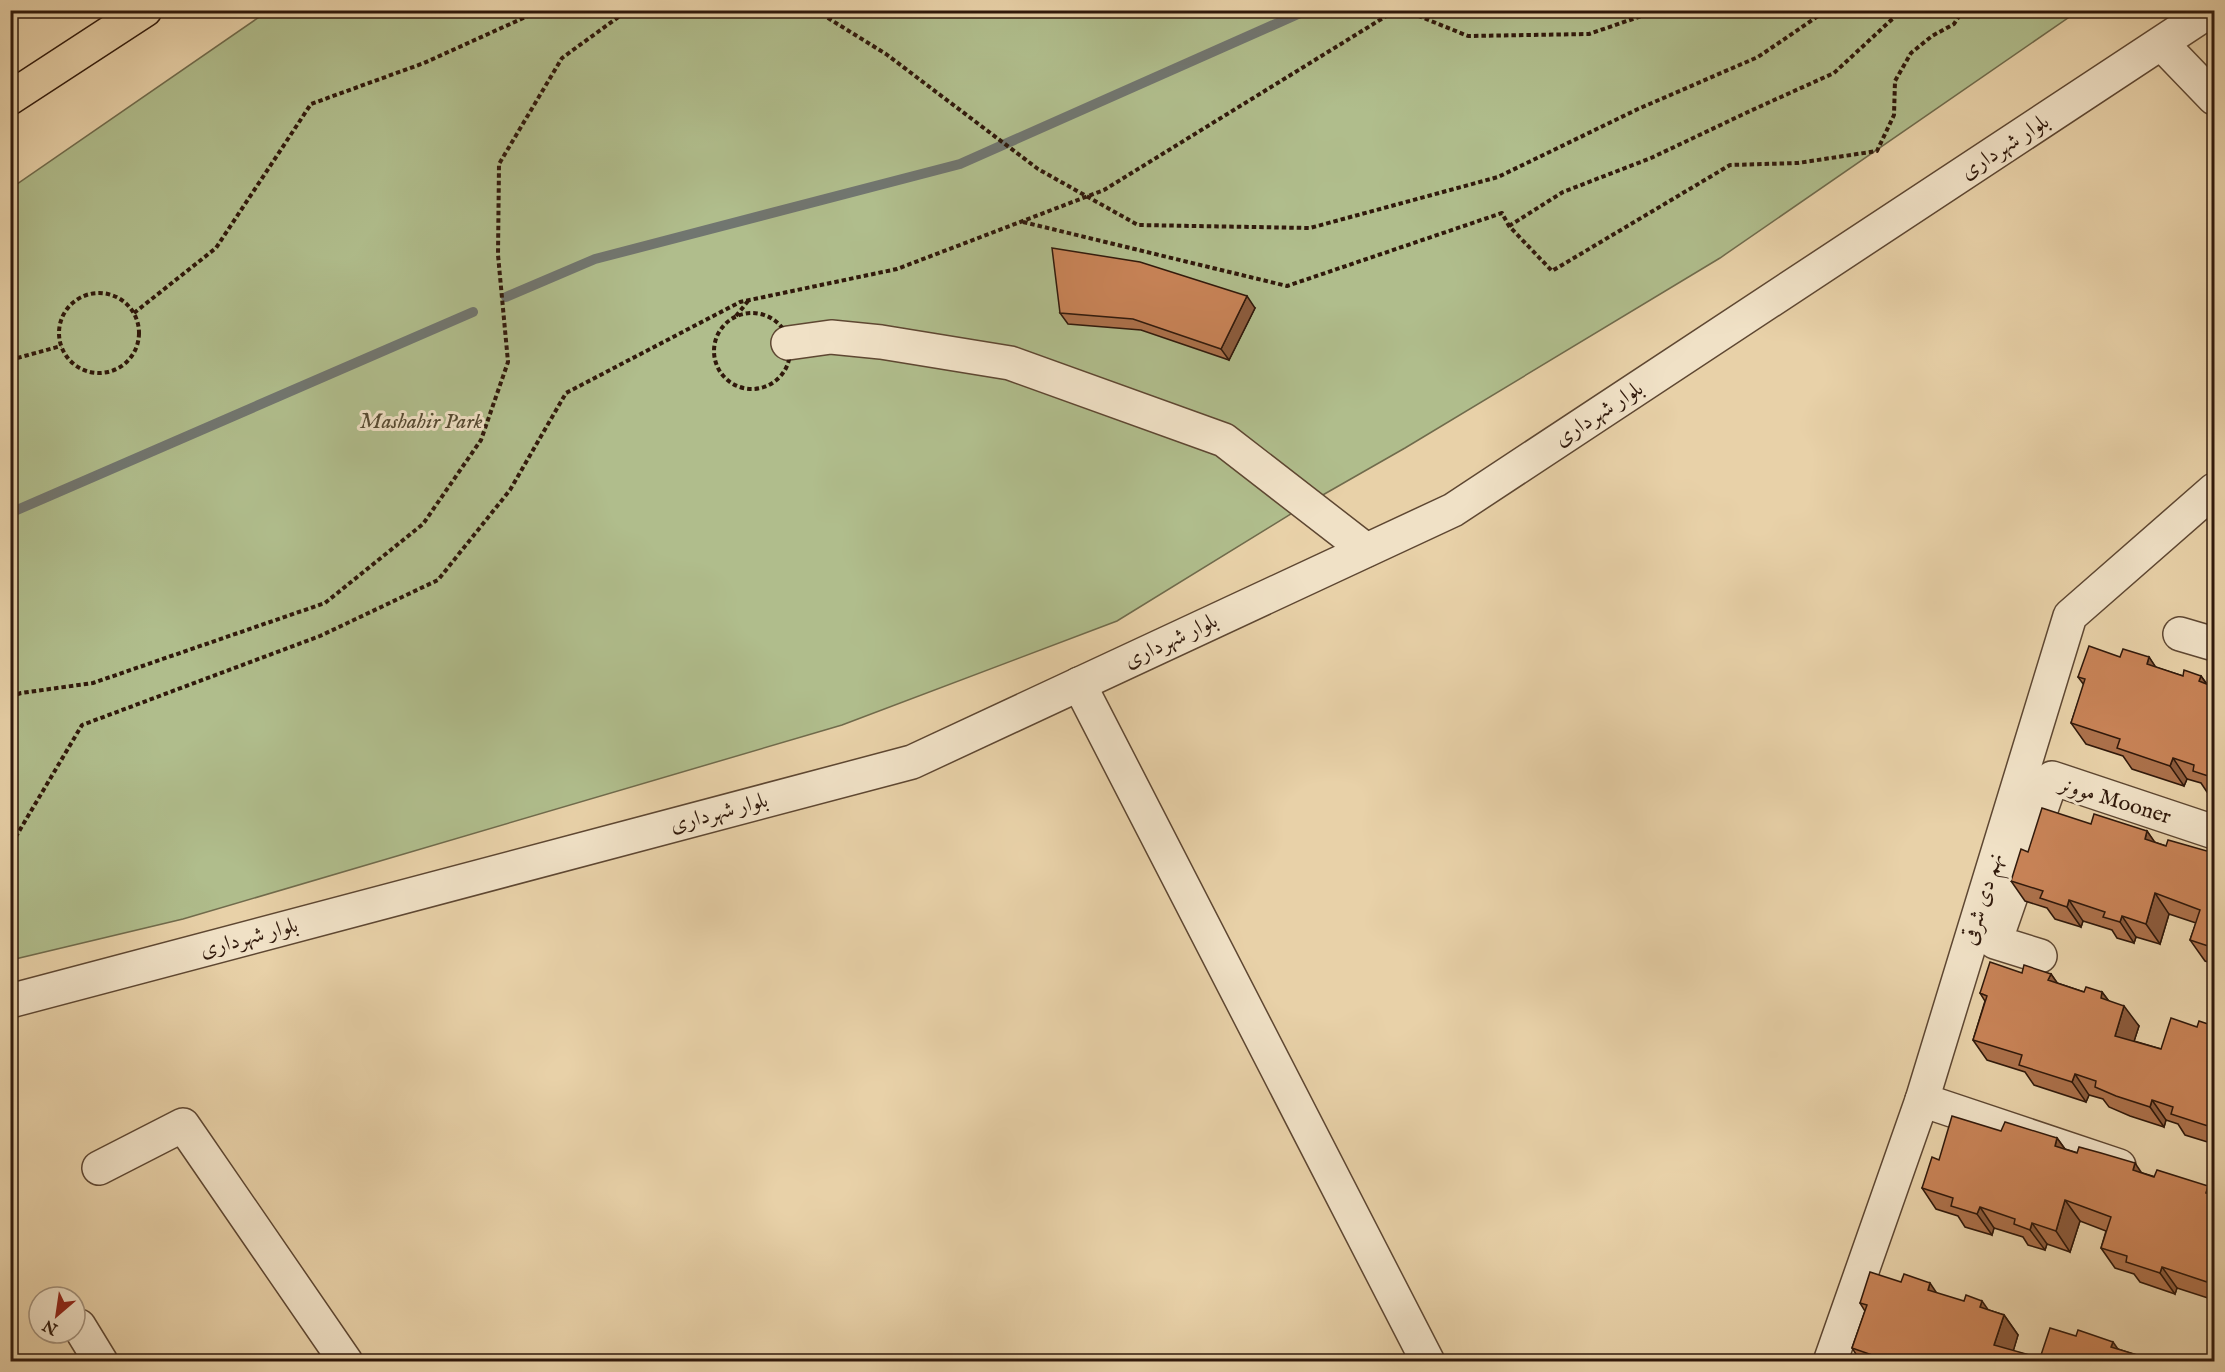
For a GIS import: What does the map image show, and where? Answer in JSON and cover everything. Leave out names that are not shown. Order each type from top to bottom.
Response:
[{"type":"main road","points":[[10,98],[145,10]]},
{"type":"street","name":"بلوار شهرداری","points":[[10,1001],[912,762],[1453,510],[2211,10]]},
{"type":"street","points":[[2162,44],[2214,98]]},
{"type":"street","points":[[789,343],[831,337],[881,342],[1010,363],[1224,440],[1366,550]]},
{"type":"street","name":"نهم دی شرقی","points":[[1830,1362],[1922,1100],[2070,616],[2214,490]]},
{"type":"street","points":[[2180,634],[2214,644]]},
{"type":"street","points":[[1079,684],[1428,1362]]},
{"type":"street","name":"موونر Mooner","points":[[2040,957],[1995,942],[2052,778],[2214,832]]},
{"type":"street","points":[[1922,1100],[2147,1175]]},
{"type":"street","points":[[99,1168],[183,1125],[346,1362]]},
{"type":"street","points":[[87,1339],[101,1362]]},
{"type":"path","points":[[134,313],[216,248],[311,104],[424,63],[541,10]]},
{"type":"path","points":[[10,697],[21,693],[93,683],[325,603],[423,524],[481,440],[508,362],[498,255],[499,164],[562,58],[628,10]]},
{"type":"path","points":[[815,10],[886,54],[1038,169],[1138,225],[1310,228],[1498,177],[1638,109],[1758,57],[1827,10]]},
{"type":"path","points":[[10,842],[15,838],[82,725],[320,636],[438,580],[510,490],[566,393],[729,307],[748,300],[897,269],[1104,190],[1396,10]]},
{"type":"path","points":[[1404,10],[1468,36],[1589,34],[1659,10]]},
{"type":"path","points":[[1509,226],[1563,192],[1651,159],[1834,73],[1902,10]]},
{"type":"path","points":[[1021,222],[1287,286],[1502,213],[1509,226],[1552,272],[1730,165],[1798,163],[1876,152],[1894,115],[1895,81],[1911,53],[1932,36],[1954,24],[1963,10]]},
{"type":"path","points":[[102,293],[114,296],[126,303],[134,313],[139,326],[139,339],[135,352],[116,370],[103,373],[90,372],[78,367],[68,358],[61,346],[59,334],[61,320],[67,309],[83,297],[102,293]]},
{"type":"path","points":[[736,316],[749,313],[762,314],[782,328],[789,343],[789,362],[775,382],[753,389],[740,387],[724,376],[715,359],[714,346],[718,334],[748,300]]},
{"type":"path","points":[[10,360],[61,346]]},
{"type":"green space","name":"Mashahir Park","points":[[268,11],[2078,11],[1720,258],[1405,448],[1307,504],[1117,621],[842,725],[183,919],[11,960],[10,189]]},
{"type":"building","points":[[1052,248],[1140,262],[1247,296],[1221,349],[1133,319],[1060,313]]},
{"type":"building","points":[[2089,646],[2120,657],[2123,649],[2149,657],[2147,664],[2183,676],[2184,670],[2201,676],[2199,681],[2214,687],[2214,778],[2193,771],[2194,765],[2173,758],[2170,766],[2117,748],[2120,739],[2071,723],[2085,679],[2078,677]]},
{"type":"building","points":[[2042,808],[2091,824],[2094,814],[2147,831],[2145,839],[2166,846],[2168,840],[2214,853],[2214,948],[2190,940],[2200,910],[2155,893],[2146,924],[2122,916],[2120,922],[2103,917],[2105,912],[2069,900],[2067,907],[2040,898],[2043,891],[2011,881],[2021,849],[2028,852]]},
{"type":"building","points":[[1990,962],[2022,973],[2024,965],[2051,974],[2048,980],[2084,992],[2086,987],[2102,992],[2101,998],[2124,1006],[2115,1036],[2161,1049],[2171,1018],[2197,1027],[2199,1021],[2214,1026],[2214,1128],[2171,1114],[2173,1107],[2152,1100],[2150,1107],[2116,1096],[2095,1087],[2096,1081],[2075,1074],[2072,1082],[2019,1065],[2022,1055],[1973,1040],[1987,996],[1980,993]]},
{"type":"building","points":[[1952,1116],[2001,1131],[2005,1122],[2057,1138],[2055,1146],[2077,1153],[2079,1147],[2135,1163],[2133,1170],[2154,1177],[2157,1170],[2208,1186],[2206,1193],[2214,1195],[2214,1275],[2210,1274],[2207,1282],[2162,1267],[2160,1273],[2126,1262],[2127,1256],[2101,1248],[2111,1217],[2065,1200],[2056,1231],[2032,1223],[2030,1230],[2014,1224],[2015,1219],[1980,1207],[1977,1214],[1951,1206],[1953,1198],[1922,1188],[1932,1157],[1939,1160]]},
{"type":"building","points":[[1870,1272],[1901,1282],[1904,1274],[1930,1283],[1928,1290],[1964,1301],[1966,1295],[1982,1301],[1980,1307],[2004,1315],[1994,1345],[2040,1358],[2050,1328],[2076,1336],[2078,1330],[2113,1342],[2111,1347],[2157,1361],[1892,1362],[1852,1348],[1867,1305],[1860,1303]]},
{"type":"waterway","points":[[506,297],[595,259],[960,164],[1307,10]]},
{"type":"waterway","points":[[10,513],[473,312]]}]
